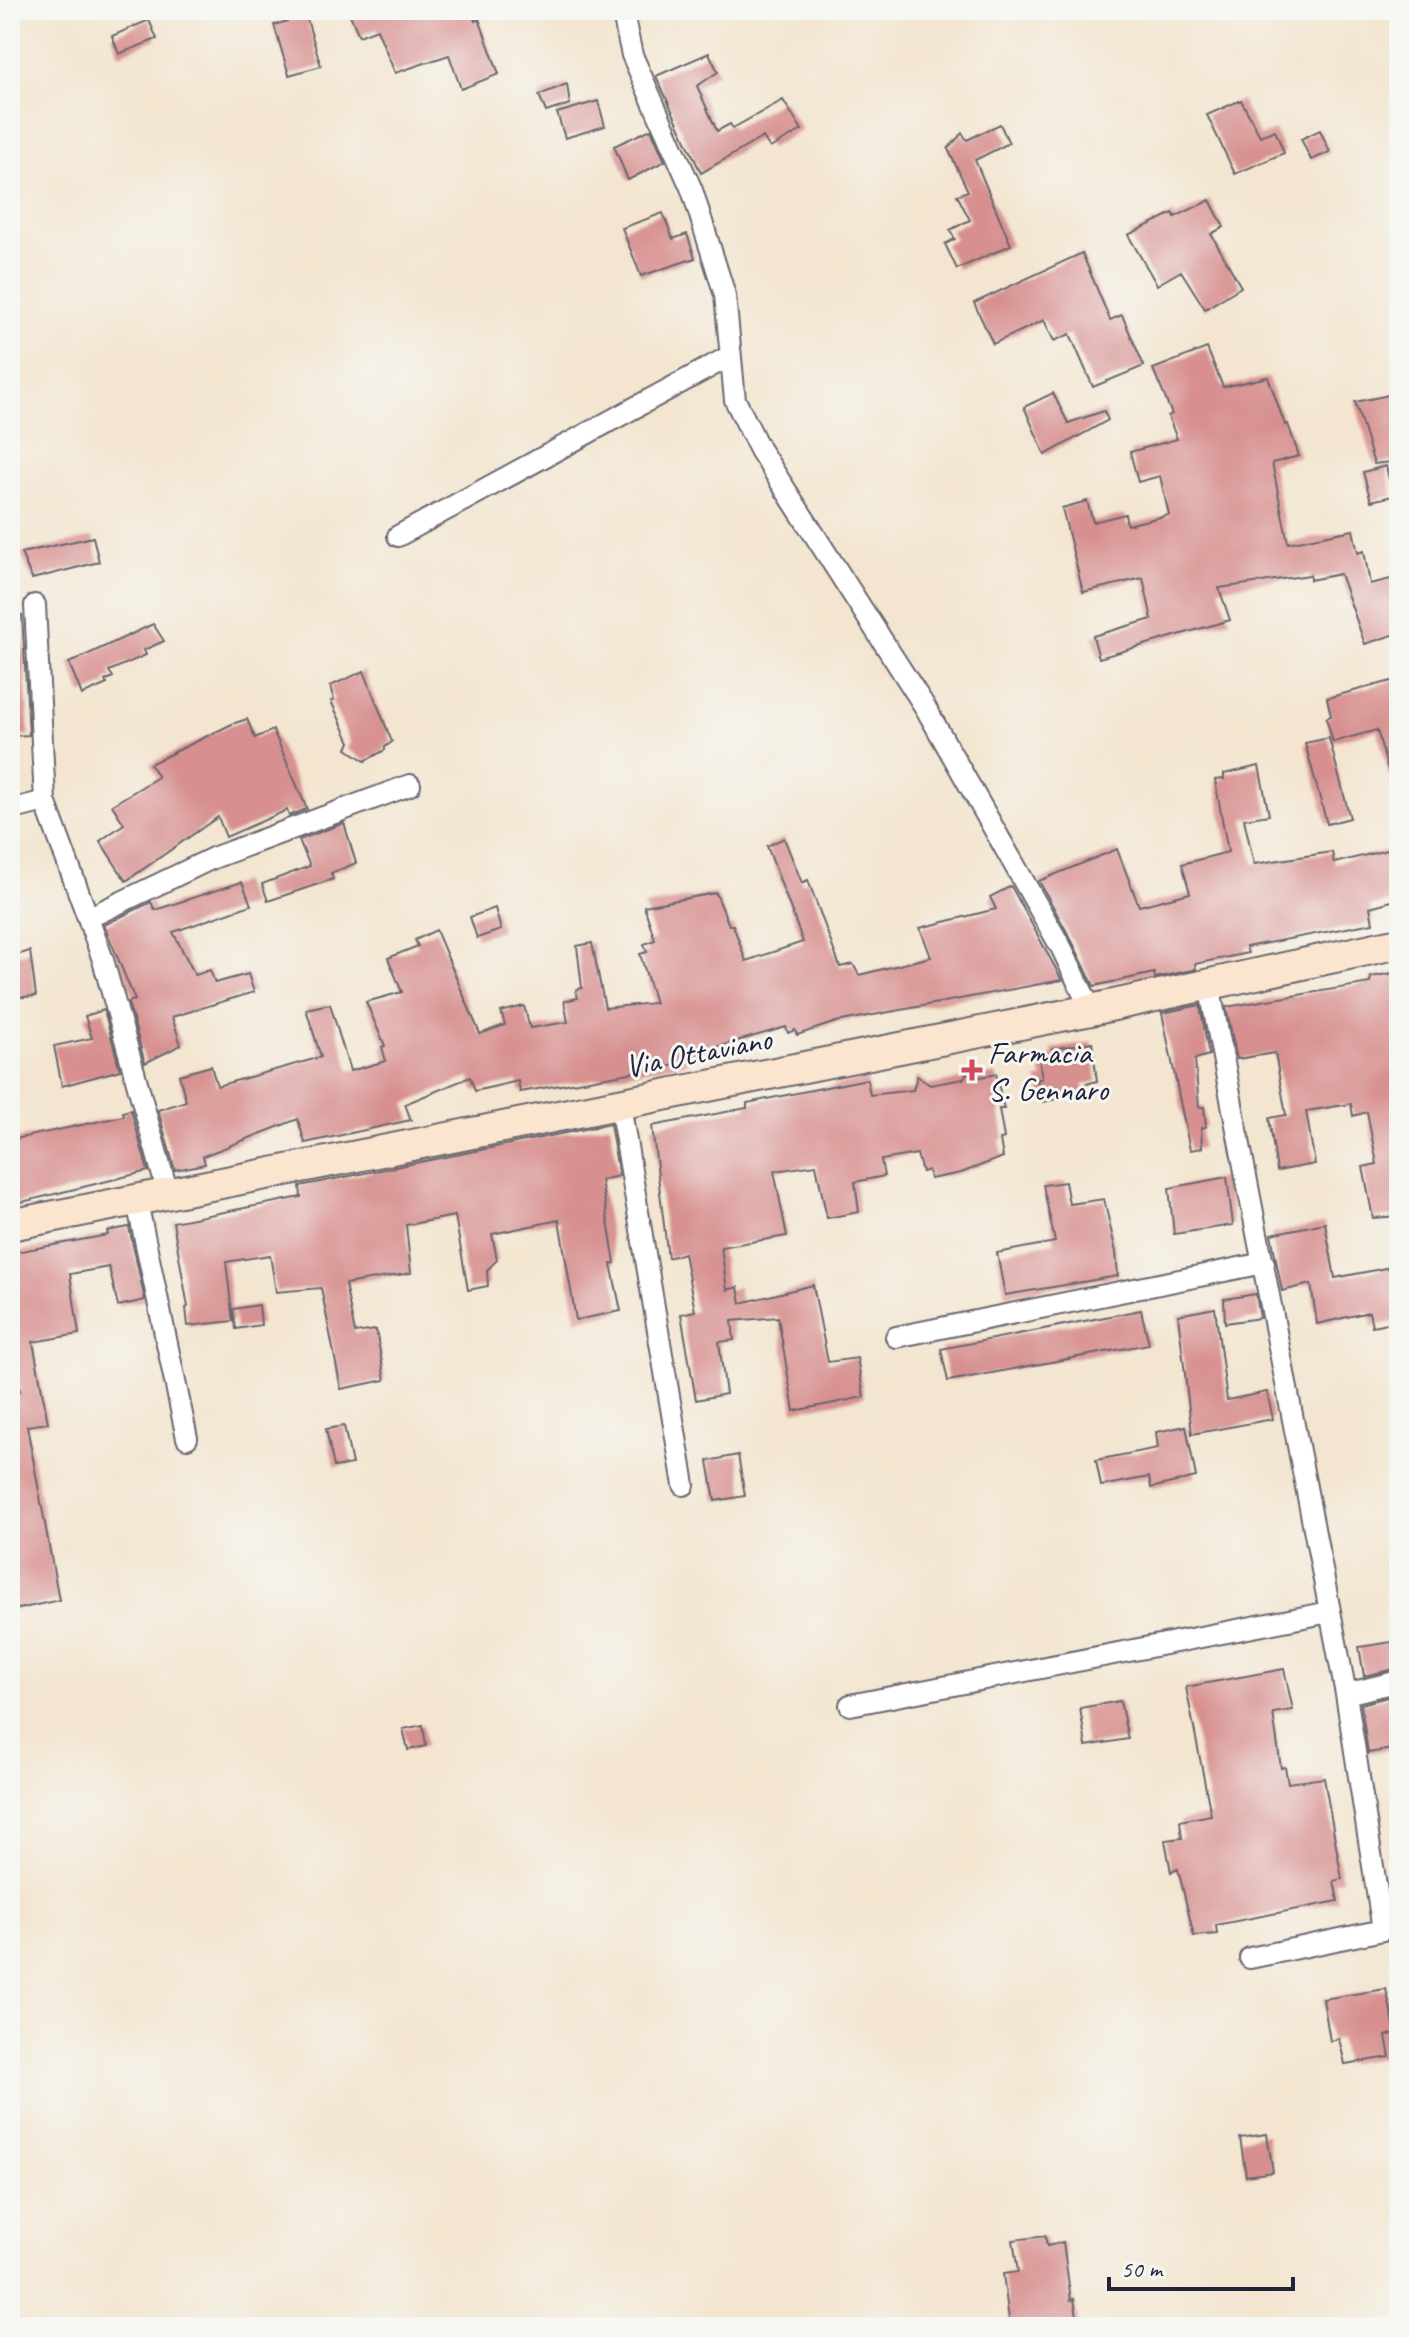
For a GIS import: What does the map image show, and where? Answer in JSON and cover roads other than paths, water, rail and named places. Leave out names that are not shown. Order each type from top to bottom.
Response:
[{"type":"main road","name":"Via Ottaviano","points":[[10,1225],[1091,1010],[1399,943]]},
{"type":"street","points":[[622,10],[632,55],[692,190],[725,295],[735,400],[760,450],[925,707],[1062,949],[1091,1010]]},
{"type":"street","points":[[398,536],[730,356]]},
{"type":"street","points":[[35,605],[45,801],[107,975],[168,1194]]},
{"type":"street","points":[[88,918],[213,858],[410,785]]},
{"type":"street","points":[[10,810],[45,801]]},
{"type":"street","points":[[1209,985],[1346,1694],[1383,1930],[1250,1958]]},
{"type":"street","points":[[620,1105],[684,1485]]},
{"type":"street","points":[[137,1202],[187,1438]]},
{"type":"street","points":[[896,1337],[1264,1263]]},
{"type":"street","points":[[850,1705],[1330,1612]]},
{"type":"street","points":[[1346,1694],[1399,1681]]},
{"type":"place","name":"Farmacia S. Gennaro","points":[[972,1070]]}]
